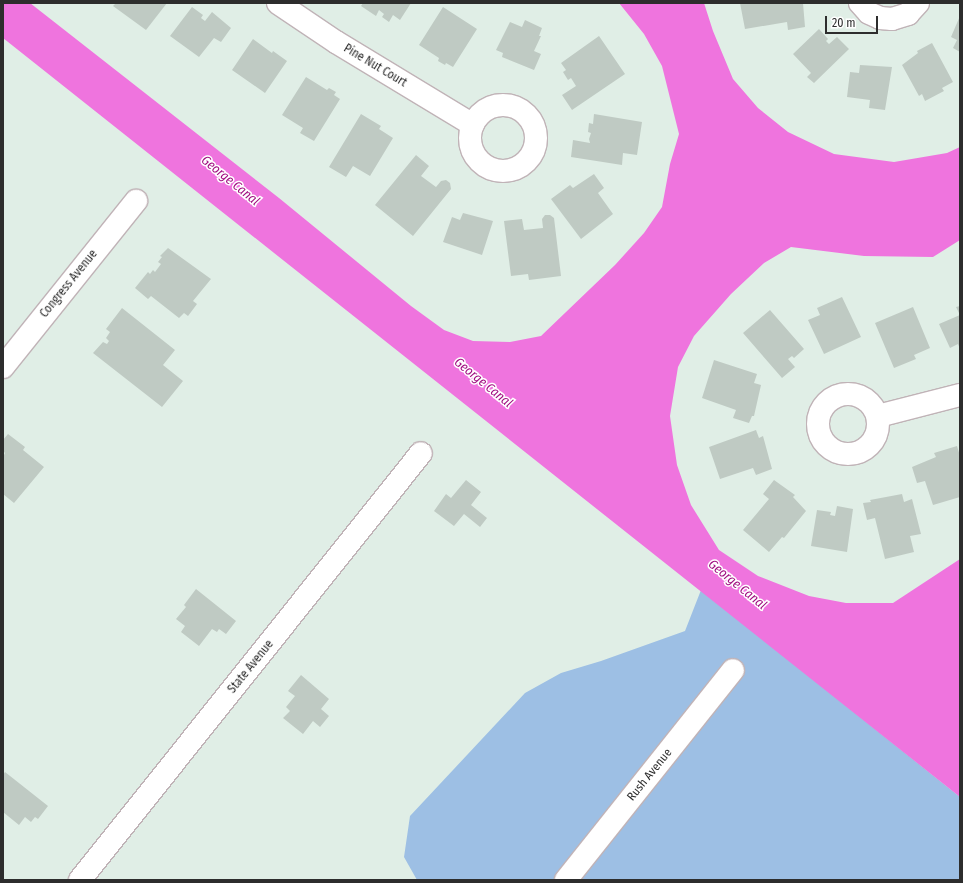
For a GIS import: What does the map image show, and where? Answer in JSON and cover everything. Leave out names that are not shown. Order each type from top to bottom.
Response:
[{"type":"street","name":"Pine Nut Court","points":[[278,3],[336,42],[473,126]]},
{"type":"street","points":[[860,3],[869,13],[880,18],[892,19],[908,14],[918,3]]},
{"type":"street","name":"Congress Avenue","points":[[3,367],[136,201]]},
{"type":"street","points":[[878,416],[960,395]]},
{"type":"street","name":"State Avenue","points":[[80,880],[421,453]]},
{"type":"street","name":"Rush Avenue","points":[[566,880],[734,670]]},
{"type":"shaded area","points":[[701,590],[960,797],[960,880],[417,880],[404,857],[410,816],[525,693],[561,673],[601,661],[685,631]]},
{"type":"water","name":"George Canal","points":[[3,3],[30,3],[279,198],[411,306],[444,330],[473,341],[510,342],[541,336],[615,265],[644,233],[662,207],[670,164],[679,134],[662,66],[644,34],[619,3],[704,3],[713,31],[733,79],[758,108],[788,132],[834,154],[894,162],[947,153],[960,147],[960,240],[933,257],[864,256],[791,247],[764,263],[731,294],[694,336],[678,367],[670,416],[677,465],[691,505],[719,550],[758,576],[809,596],[846,603],[893,603],[960,559],[960,797],[3,38]]},
{"type":"building","points":[[116,3],[167,3],[146,30],[113,6]]},
{"type":"building","points":[[363,3],[411,3],[400,20],[393,15],[389,22],[382,17],[384,14],[379,10],[376,16],[361,6]]},
{"type":"building","points":[[740,3],[803,3],[805,27],[788,30],[787,22],[745,29]]},
{"type":"building","points":[[192,7],[203,15],[201,18],[205,21],[212,12],[231,28],[221,42],[214,38],[199,57],[170,36]]},
{"type":"building","points":[[443,7],[477,29],[453,67],[438,61],[439,58],[419,45]]},
{"type":"building","points":[[960,16],[960,52],[953,48],[957,40],[951,37]]},
{"type":"building","points":[[525,20],[542,28],[539,36],[541,36],[534,51],[541,54],[534,70],[502,57],[503,53],[496,50],[510,22],[522,27]]},
{"type":"building","points":[[819,29],[828,39],[826,41],[829,44],[837,37],[849,49],[814,83],[807,77],[811,73],[793,54]]},
{"type":"building","points":[[599,36],[625,74],[572,110],[562,95],[576,86],[571,78],[568,80],[563,72],[566,70],[561,63]]},
{"type":"building","points":[[253,39],[272,53],[273,51],[287,61],[265,93],[232,70]]},
{"type":"building","points":[[932,43],[953,82],[942,88],[944,91],[925,101],[922,94],[919,96],[902,65],[918,53],[917,51]]},
{"type":"building","points":[[860,65],[892,67],[885,110],[869,108],[870,100],[847,97],[850,72],[859,73]]},
{"type":"building","points":[[306,77],[327,90],[329,88],[336,92],[334,95],[340,99],[314,141],[300,133],[303,128],[282,115]]},
{"type":"building","points":[[361,114],[381,126],[379,129],[393,138],[370,176],[353,166],[346,177],[329,167]]},
{"type":"building","points":[[594,114],[642,122],[637,155],[623,153],[622,165],[571,157],[573,140],[590,143],[589,139],[591,133],[588,132],[589,123],[593,124]]},
{"type":"building","points":[[416,155],[429,166],[421,176],[436,187],[441,181],[446,180],[450,183],[451,189],[413,236],[375,205]]},
{"type":"building","points":[[594,174],[604,188],[598,193],[613,214],[581,239],[551,199],[570,185],[573,188]]},
{"type":"building","points":[[463,213],[493,221],[482,255],[443,242],[452,217],[460,220]]},
{"type":"building","points":[[545,215],[550,215],[554,218],[561,276],[529,280],[528,274],[511,276],[504,221],[522,219],[524,230],[543,228],[542,219]]},
{"type":"building","points":[[168,248],[211,279],[193,301],[197,304],[188,316],[184,313],[179,318],[151,296],[148,299],[135,288],[148,272],[150,274],[153,270],[155,272],[161,264],[158,262],[162,257],[160,256]]},
{"type":"building","points":[[842,297],[861,337],[824,354],[808,320],[820,315],[817,308]]},
{"type":"building","points":[[960,306],[960,315],[956,307]]},
{"type":"building","points":[[913,307],[930,348],[914,355],[916,359],[894,368],[875,323]]},
{"type":"building","points":[[122,308],[175,350],[163,365],[183,381],[162,407],[93,353],[103,342],[107,344],[109,341],[106,338],[110,332],[106,329]]},
{"type":"building","points":[[770,310],[804,349],[794,358],[792,356],[788,359],[795,367],[782,378],[743,333]]},
{"type":"building","points":[[960,315],[960,349],[958,344],[950,348],[939,324]]},
{"type":"building","points":[[714,360],[757,374],[754,383],[761,385],[754,416],[752,416],[749,423],[733,418],[736,410],[702,398]]},
{"type":"building","points":[[756,430],[759,438],[763,436],[772,469],[756,475],[753,468],[720,479],[709,447]]},
{"type":"building","points":[[8,434],[25,447],[23,450],[44,467],[14,503],[3,494],[3,457],[5,453],[3,451],[3,440]]},
{"type":"building","points":[[957,446],[960,456],[960,497],[933,505],[925,481],[917,483],[912,467],[936,457],[934,453]]},
{"type":"building","points":[[466,480],[481,492],[471,505],[487,518],[480,527],[464,514],[454,526],[434,511],[446,494],[451,498]]},
{"type":"building","points":[[774,480],[795,495],[793,497],[806,511],[784,538],[782,537],[769,552],[743,530],[769,499],[763,494]]},
{"type":"building","points":[[902,494],[904,502],[912,499],[921,534],[910,536],[914,552],[885,559],[875,518],[867,520],[863,503],[871,502],[870,500]]},
{"type":"building","points":[[837,506],[853,509],[847,552],[811,546],[817,510],[831,512],[830,515],[835,516]]},
{"type":"building","points":[[196,589],[236,621],[226,634],[219,629],[217,632],[212,629],[199,646],[181,632],[185,626],[176,619],[186,607],[184,605]]},
{"type":"building","points":[[301,675],[329,699],[321,709],[329,716],[320,727],[313,721],[303,734],[283,718],[290,711],[286,707],[295,696],[288,691]]},
{"type":"building","points":[[5,772],[48,806],[38,819],[35,817],[31,822],[25,817],[19,825],[3,812],[3,775]]}]
